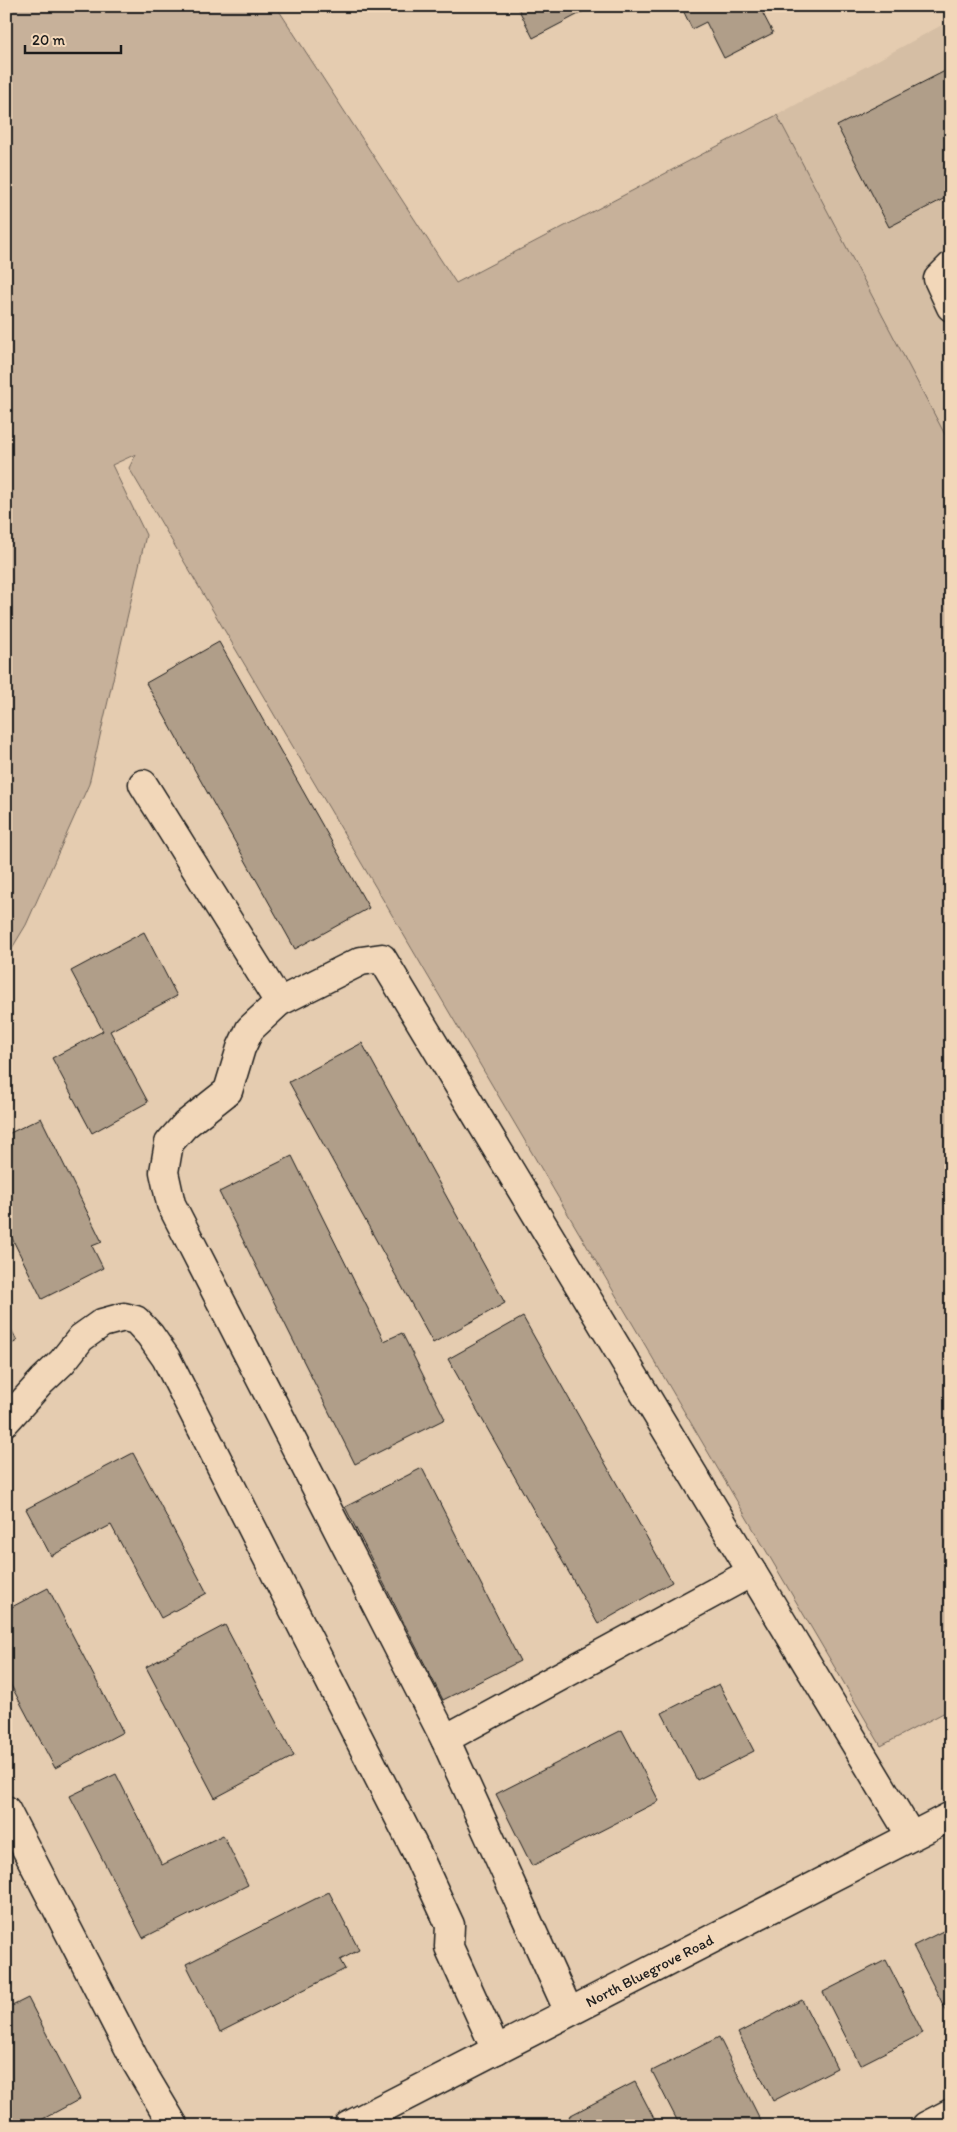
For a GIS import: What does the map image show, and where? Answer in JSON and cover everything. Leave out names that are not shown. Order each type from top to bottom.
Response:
[{"type":"street","points":[[951,266],[938,279],[951,307]]},
{"type":"street","points":[[143,784],[279,1002]]},
{"type":"street","points":[[569,2012],[445,1740],[171,1204],[164,1172],[169,1143],[185,1125],[228,1091],[250,1029],[279,1002],[361,961],[382,958],[911,1836]]},
{"type":"street","points":[[6,1422],[42,1381],[62,1362],[81,1338],[102,1323],[124,1317],[136,1320],[150,1335],[166,1358],[415,1849],[450,1925],[450,1947],[496,2050]]},
{"type":"street","points":[[445,1740],[752,1572]]},
{"type":"street","points":[[6,1810],[136,2062],[174,2126]]},
{"type":"street","name":"North Bluegrove Road","points":[[348,2126],[951,1816]]},
{"type":"street","points":[[926,2126],[951,2113]]},
{"type":"shaded area","points":[[6,6],[276,6],[456,283],[777,115],[951,446],[951,1709],[881,1746],[129,468],[136,454],[112,465],[146,535],[89,784],[26,925],[6,958]]},
{"type":"shaded area","points":[[951,20],[951,446],[777,115]]},
{"type":"building","points":[[517,6],[594,6],[533,38]]},
{"type":"building","points":[[681,6],[759,6],[773,33],[724,58],[706,22],[692,29]]},
{"type":"building","points":[[951,68],[951,195],[889,227],[837,126]]},
{"type":"building","points":[[219,642],[369,908],[295,949],[146,683]]},
{"type":"building","points":[[144,932],[177,996],[110,1031],[148,1102],[92,1133],[52,1058],[103,1031],[71,971]]},
{"type":"building","points":[[362,1043],[505,1303],[433,1343],[289,1082]]},
{"type":"building","points":[[41,1118],[102,1242],[92,1246],[103,1268],[42,1299],[6,1226],[6,1135]]},
{"type":"building","points":[[292,1156],[384,1341],[402,1333],[445,1419],[355,1464],[219,1192]]},
{"type":"building","points":[[523,1317],[672,1582],[598,1624],[448,1359]]},
{"type":"building","points":[[6,1319],[17,1341],[6,1347]]},
{"type":"building","points":[[133,1453],[207,1593],[161,1618],[111,1525],[51,1556],[26,1509]]},
{"type":"building","points":[[422,1468],[520,1661],[443,1700],[345,1507]]},
{"type":"building","points":[[48,1588],[123,1732],[55,1768],[6,1676],[6,1610]]},
{"type":"building","points":[[225,1625],[294,1756],[215,1798],[146,1667]]},
{"type":"building","points":[[719,1684],[754,1751],[697,1780],[662,1713]]},
{"type":"building","points":[[622,1730],[659,1801],[532,1866],[496,1794]]},
{"type":"building","points":[[116,1774],[162,1865],[223,1835],[248,1885],[143,1938],[70,1796]]},
{"type":"building","points":[[329,1892],[359,1950],[340,1960],[345,1969],[220,2032],[186,1964]]},
{"type":"building","points":[[951,1927],[951,2015],[949,2016],[913,1946]]},
{"type":"building","points":[[886,1960],[923,2033],[860,2065],[823,1992]]},
{"type":"building","points":[[28,1998],[80,2099],[30,2126],[6,2126],[6,2009]]},
{"type":"building","points":[[802,2000],[837,2068],[773,2101],[738,2033]]},
{"type":"building","points":[[719,2037],[762,2123],[757,2126],[680,2126],[652,2071]]},
{"type":"building","points":[[635,2082],[658,2126],[574,2126],[569,2116]]}]
